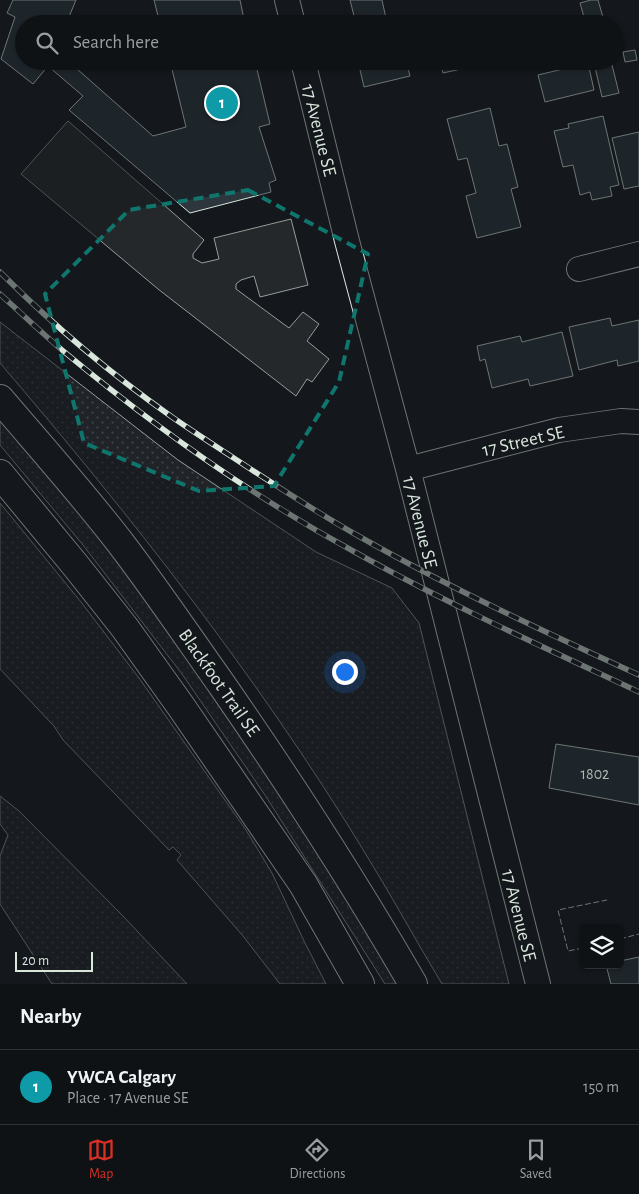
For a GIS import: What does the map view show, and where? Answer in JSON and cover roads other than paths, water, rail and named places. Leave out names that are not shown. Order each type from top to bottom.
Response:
[{"type":"main road","name":"Blackfoot Trail SE","points":[[0,399],[74,484],[167,606],[288,780],[414,984]]},
{"type":"main road","points":[[0,474],[125,628],[180,705],[303,884],[360,984]]},
{"type":"main road","points":[[342,951],[365,984]]},
{"type":"street","points":[[287,0],[291,15]]},
{"type":"street","name":"17 Avenue SE","points":[[305,70],[347,241],[408,469],[538,984]]},
{"type":"street","points":[[579,269],[639,254]]},
{"type":"street","name":"17 Street SE","points":[[408,469],[559,430],[621,421],[639,422]]},
{"type":"railway","points":[[0,272],[62,330],[149,401],[306,505],[430,575],[639,675]]},
{"type":"railway","points":[[0,294],[62,350],[131,405],[203,458],[277,507],[423,589],[639,692]]},
{"type":"place","name":"YWCA Calgary","points":[[222,103]]}]
